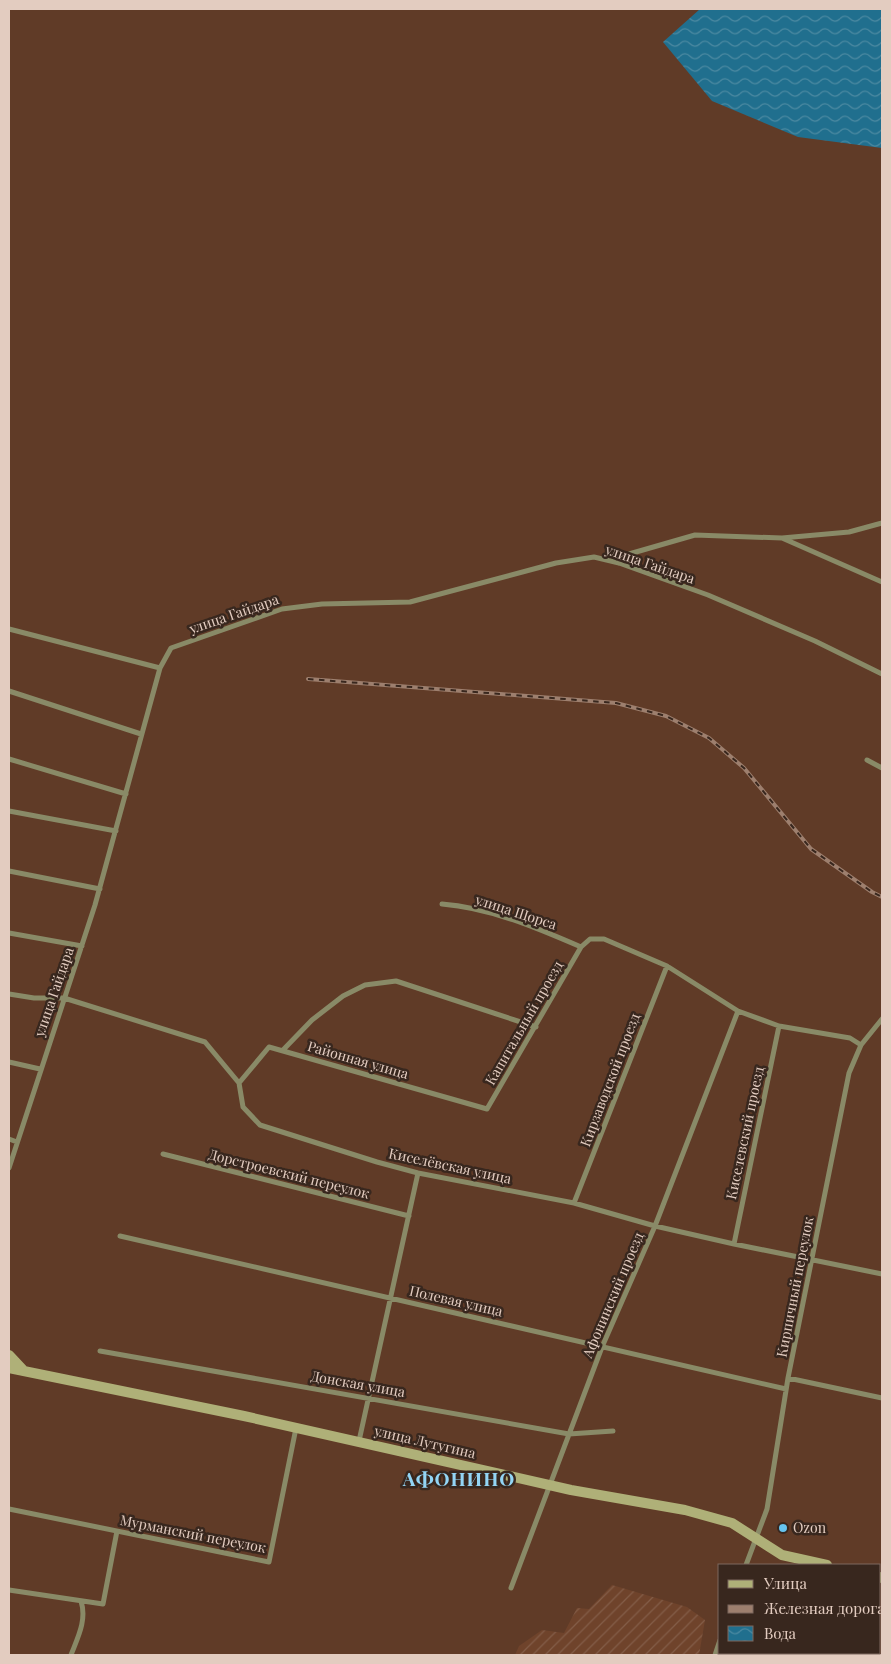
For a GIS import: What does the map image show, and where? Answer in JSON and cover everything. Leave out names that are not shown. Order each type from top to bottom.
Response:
[{"type":"main road","points":[[9,1355],[25,1372]]},
{"type":"main road","name":"улица Лутугина","points":[[9,1368],[296,1427],[550,1484],[685,1510],[732,1523],[782,1555],[822,1564]]},
{"type":"street","points":[[619,563],[629,554],[695,535],[782,538],[849,532],[882,523]]},
{"type":"street","points":[[782,538],[882,582]]},
{"type":"street","name":"улица Гайдара","points":[[9,1168],[100,889],[160,668],[171,648],[282,609],[322,604],[410,602],[565,561],[594,557],[619,563],[708,595],[815,641],[882,674]]},
{"type":"street","points":[[9,629],[160,668]]},
{"type":"street","points":[[9,690],[141,734]]},
{"type":"street","points":[[9,759],[126,794]]},
{"type":"street","points":[[867,760],[882,768]]},
{"type":"street","points":[[9,811],[116,831]]},
{"type":"street","points":[[9,871],[100,889]]},
{"type":"street","name":"улица Щорса","points":[[442,904],[486,912],[534,927],[581,947]]},
{"type":"street","points":[[9,933],[82,946]]},
{"type":"street","points":[[581,947],[590,939],[604,939],[667,966],[738,1011],[778,1026],[850,1038],[861,1045]]},
{"type":"street","name":"Капитальный проезд","points":[[486,1109],[536,1027],[581,947]]},
{"type":"street","name":"Кирзаводской проезд","points":[[574,1203],[667,966]]},
{"type":"street","points":[[239,1083],[269,1047],[283,1050],[312,1020],[344,996],[365,986],[396,981],[536,1027]]},
{"type":"street","name":"Киселёвская улица","points":[[9,994],[34,998],[64,998],[204,1042],[239,1083],[243,1106],[260,1125],[418,1173],[574,1203],[655,1226],[882,1274]]},
{"type":"street","name":"Афонинский проезд","points":[[511,1588],[602,1346],[655,1226],[738,1011]]},
{"type":"street","name":"Кирпичный переулок","points":[[746,1564],[758,1538],[767,1509],[788,1378],[850,1073],[861,1045],[882,1019]]},
{"type":"street","name":"Киселевский проезд","points":[[734,1244],[778,1026]]},
{"type":"street","name":"Районная улица","points":[[283,1050],[486,1109]]},
{"type":"street","points":[[9,1062],[40,1069]]},
{"type":"street","points":[[9,1139],[17,1142]]},
{"type":"street","name":"Дорстроевский переулок","points":[[163,1154],[409,1216]]},
{"type":"street","points":[[359,1441],[418,1173]]},
{"type":"street","name":"Полевая улица","points":[[120,1236],[786,1389]]},
{"type":"street","name":"Донская улица","points":[[100,1351],[370,1397],[569,1434],[612,1431]]},
{"type":"street","points":[[788,1378],[882,1398]]},
{"type":"street","name":"Мурманский переулок","points":[[9,1509],[269,1562],[296,1427]]},
{"type":"street","points":[[9,1590],[103,1604],[117,1531]]},
{"type":"street","points":[[71,1655],[83,1623],[85,1613],[82,1601]]},
{"type":"shaded area","points":[[612,1585],[687,1607],[705,1620],[699,1655],[515,1655],[519,1646],[542,1630],[564,1633],[577,1608],[589,1609]]},
{"type":"water","points":[[700,9],[882,9],[882,148],[798,137],[712,101],[663,42]]},
{"type":"railway","points":[[308,679],[616,703],[666,716],[709,738],[744,768],[811,849],[882,897]]},
{"type":"place","name":"Ozon","points":[[783,1528]]},
{"type":"district","name":"АФОНИНО","points":[[459,1479]]}]
